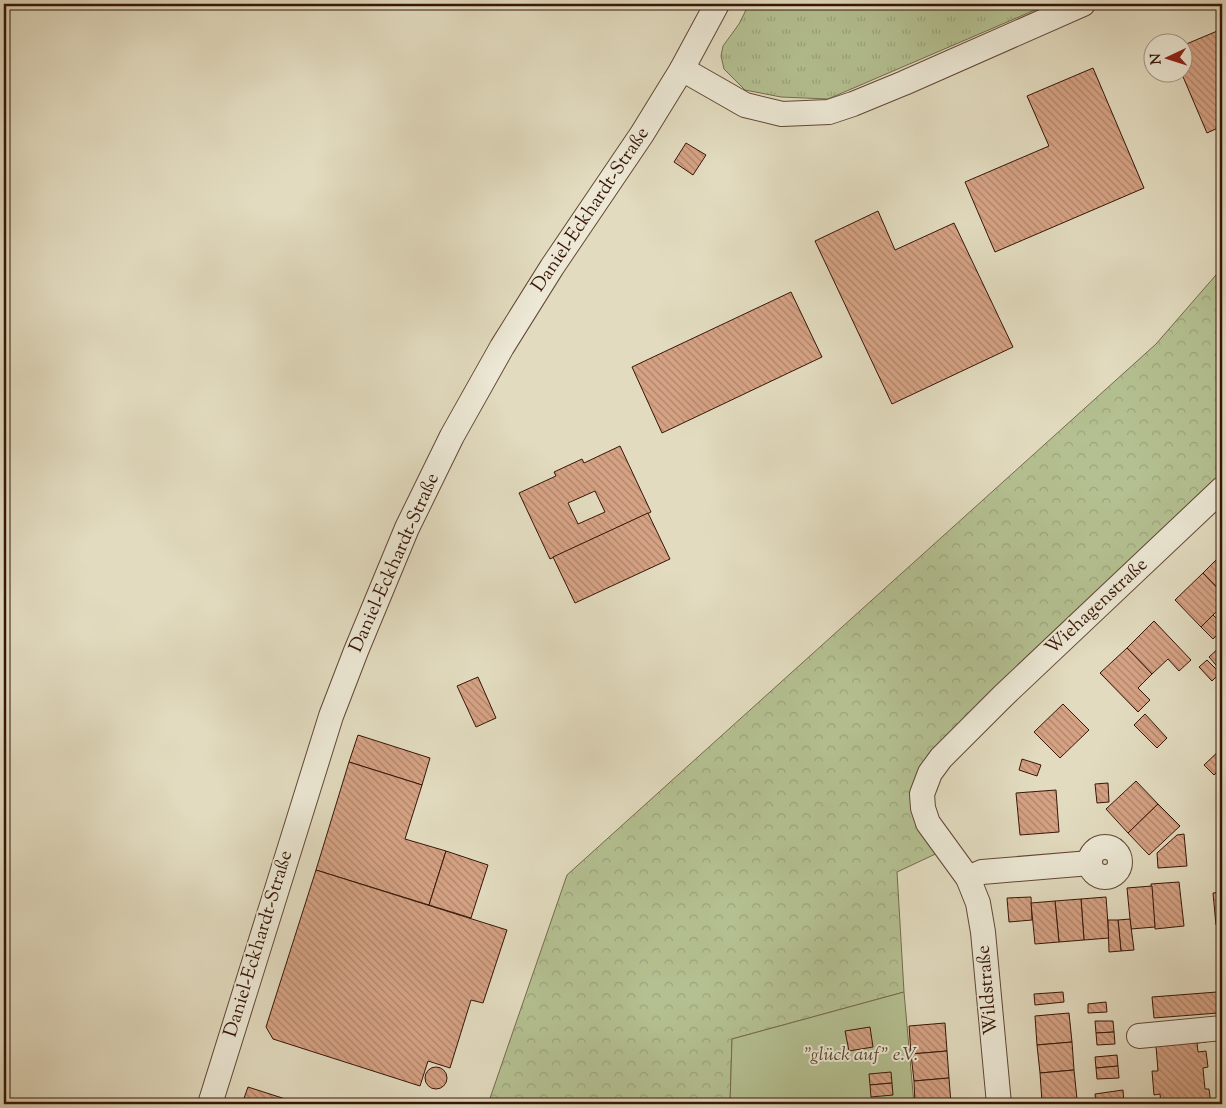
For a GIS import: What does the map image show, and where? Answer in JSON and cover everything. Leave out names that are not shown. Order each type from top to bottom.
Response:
[{"type":"street","name":"Daniel-Eckhardt-Straße","points":[[210,1104],[331,716],[407,528],[452,436],[502,347],[552,267],[642,134],[682,69],[717,4]]},
{"type":"street","points":[[682,69],[745,105],[782,114],[829,112],[904,83],[1083,4]]},
{"type":"street","name":"Wiehagenstraße","points":[[973,726],[1221,492]]},
{"type":"street","name":"Wildstraße","points":[[973,726],[940,758],[930,773],[922,794],[923,808],[928,823],[968,878],[978,903],[983,932],[999,1104]]},
{"type":"street","points":[[968,878],[982,872],[1090,863]]},
{"type":"street","points":[[1139,1036],[1222,1028]]},
{"type":"green space","points":[[749,4],[1049,4],[828,99],[781,97],[745,90],[724,69],[721,56],[723,46],[739,24]]},
{"type":"green space","points":[[1222,268],[1222,485],[926,772],[944,850],[897,872],[904,992],[732,1039],[730,1104],[488,1104],[567,875],[1156,344]]},
{"type":"green space","name":"\"glück auf\" e.V.","points":[[904,992],[914,1104],[730,1104],[732,1039]]},
{"type":"building","points":[[1222,29],[1222,126],[1207,133],[1185,82],[1194,82],[1194,41]]},
{"type":"building","points":[[1093,68],[1144,188],[995,252],[965,182],[1049,146],[1027,96]]},
{"type":"building","points":[[686,143],[706,155],[693,175],[674,162]]},
{"type":"building","points":[[878,211],[895,250],[954,223],[1013,347],[892,404],[815,241]]},
{"type":"building","points":[[791,292],[822,357],[662,433],[632,367]]},
{"type":"building","points":[[620,446],[651,512],[550,559],[519,493],[556,476],[554,472],[582,459],[584,463]],"holes":[[[595,491],[605,512],[578,524],[568,503]]]},
{"type":"building","points":[[648,513],[670,559],[575,603],[553,557]]},
{"type":"building","points":[[1222,554],[1222,593],[1203,573]]},
{"type":"building","points":[[1203,573],[1222,593],[1222,606],[1201,627],[1175,600]]},
{"type":"building","points":[[1213,615],[1222,624],[1222,630],[1213,639],[1201,627]]},
{"type":"building","points":[[1154,621],[1191,660],[1179,671],[1168,659],[1152,674],[1127,648]]},
{"type":"building","points":[[1222,645],[1222,672],[1209,657]]},
{"type":"building","points":[[1127,648],[1152,674],[1138,688],[1150,700],[1138,712],[1100,673]]},
{"type":"building","points":[[1207,660],[1220,673],[1212,681],[1199,667]]},
{"type":"building","points":[[478,677],[496,718],[476,727],[457,686]]},
{"type":"building","points":[[1063,704],[1089,730],[1060,758],[1034,732]]},
{"type":"building","points":[[1145,714],[1167,738],[1157,748],[1134,725]]},
{"type":"building","points":[[358,735],[430,758],[422,785],[349,762]]},
{"type":"building","points":[[1222,748],[1222,767],[1214,775],[1204,765]]},
{"type":"building","points":[[1022,759],[1041,765],[1037,776],[1019,770]]},
{"type":"building","points":[[349,762],[422,785],[405,839],[446,851],[429,905],[316,870]]},
{"type":"building","points":[[1136,781],[1158,804],[1128,833],[1106,809]]},
{"type":"building","points":[[1108,783],[1109,802],[1097,803],[1095,784]]},
{"type":"building","points":[[1056,790],[1059,832],[1020,835],[1016,793]]},
{"type":"building","points":[[1158,804],[1180,826],[1149,855],[1128,833]]},
{"type":"building","points":[[1184,834],[1187,866],[1158,868],[1157,853],[1177,835]]},
{"type":"building","points":[[446,851],[488,865],[471,918],[429,905]]},
{"type":"building","points":[[316,870],[507,930],[483,1003],[471,1000],[450,1068],[428,1061],[420,1086],[273,1039],[266,1027]]},
{"type":"building","points":[[1179,882],[1184,926],[1155,929],[1151,884]]},
{"type":"building","points":[[1152,886],[1155,927],[1131,929],[1127,888]]},
{"type":"building","points":[[1222,892],[1222,924],[1216,925],[1213,893]]},
{"type":"building","points":[[1031,897],[1032,920],[1009,922],[1007,898]]},
{"type":"building","points":[[1106,897],[1109,938],[1084,940],[1081,899]]},
{"type":"building","points":[[1081,899],[1084,940],[1059,942],[1055,901]]},
{"type":"building","points":[[1055,901],[1059,942],[1035,944],[1031,903]]},
{"type":"building","points":[[1130,919],[1134,950],[1121,951],[1118,920]]},
{"type":"building","points":[[1108,920],[1118,920],[1121,951],[1109,952]]},
{"type":"building","points":[[1063,992],[1064,1002],[1035,1005],[1034,994]]},
{"type":"building","points":[[1217,992],[1218,1013],[1154,1018],[1152,997]]},
{"type":"building","points":[[1106,1002],[1107,1012],[1088,1013],[1088,1004]]},
{"type":"building","points":[[1069,1013],[1072,1042],[1037,1045],[1035,1016]]},
{"type":"building","points":[[1095,1021],[1113,1021],[1114,1032],[1096,1033]]},
{"type":"building","points":[[945,1023],[947,1051],[911,1054],[909,1026]]},
{"type":"building","points":[[870,1027],[873,1047],[849,1051],[845,1031]]},
{"type":"building","points":[[1114,1032],[1115,1044],[1097,1045],[1096,1033]]},
{"type":"building","points":[[1072,1042],[1074,1070],[1040,1073],[1037,1045]]},
{"type":"building","points":[[1206,1042],[1197,1043],[1198,1052],[1206,1051],[1208,1067],[1203,1068],[1204,1079],[1205,1089],[1209,1089],[1211,1104],[1161,1104],[1160,1094],[1154,1095],[1152,1071],[1158,1071],[1156,1046]]},
{"type":"building","points":[[947,1051],[949,1078],[914,1081],[911,1054]]},
{"type":"building","points":[[1117,1055],[1118,1066],[1096,1068],[1095,1057]]},
{"type":"building","points":[[1118,1066],[1119,1078],[1097,1079],[1096,1068]]},
{"type":"building","points":[[432,1067],[440,1067],[447,1074],[447,1082],[440,1089],[432,1089],[425,1082],[425,1074]]},
{"type":"building","points":[[1074,1070],[1077,1099],[1042,1102],[1040,1073]]},
{"type":"building","points":[[891,1072],[892,1083],[870,1085],[869,1074]]},
{"type":"building","points":[[949,1078],[951,1104],[915,1104],[914,1081]]},
{"type":"building","points":[[892,1083],[893,1095],[871,1097],[870,1085]]},
{"type":"building","points":[[248,1087],[301,1104],[242,1104]]},
{"type":"building","points":[[1123,1090],[1124,1104],[1096,1104],[1095,1094]]}]
